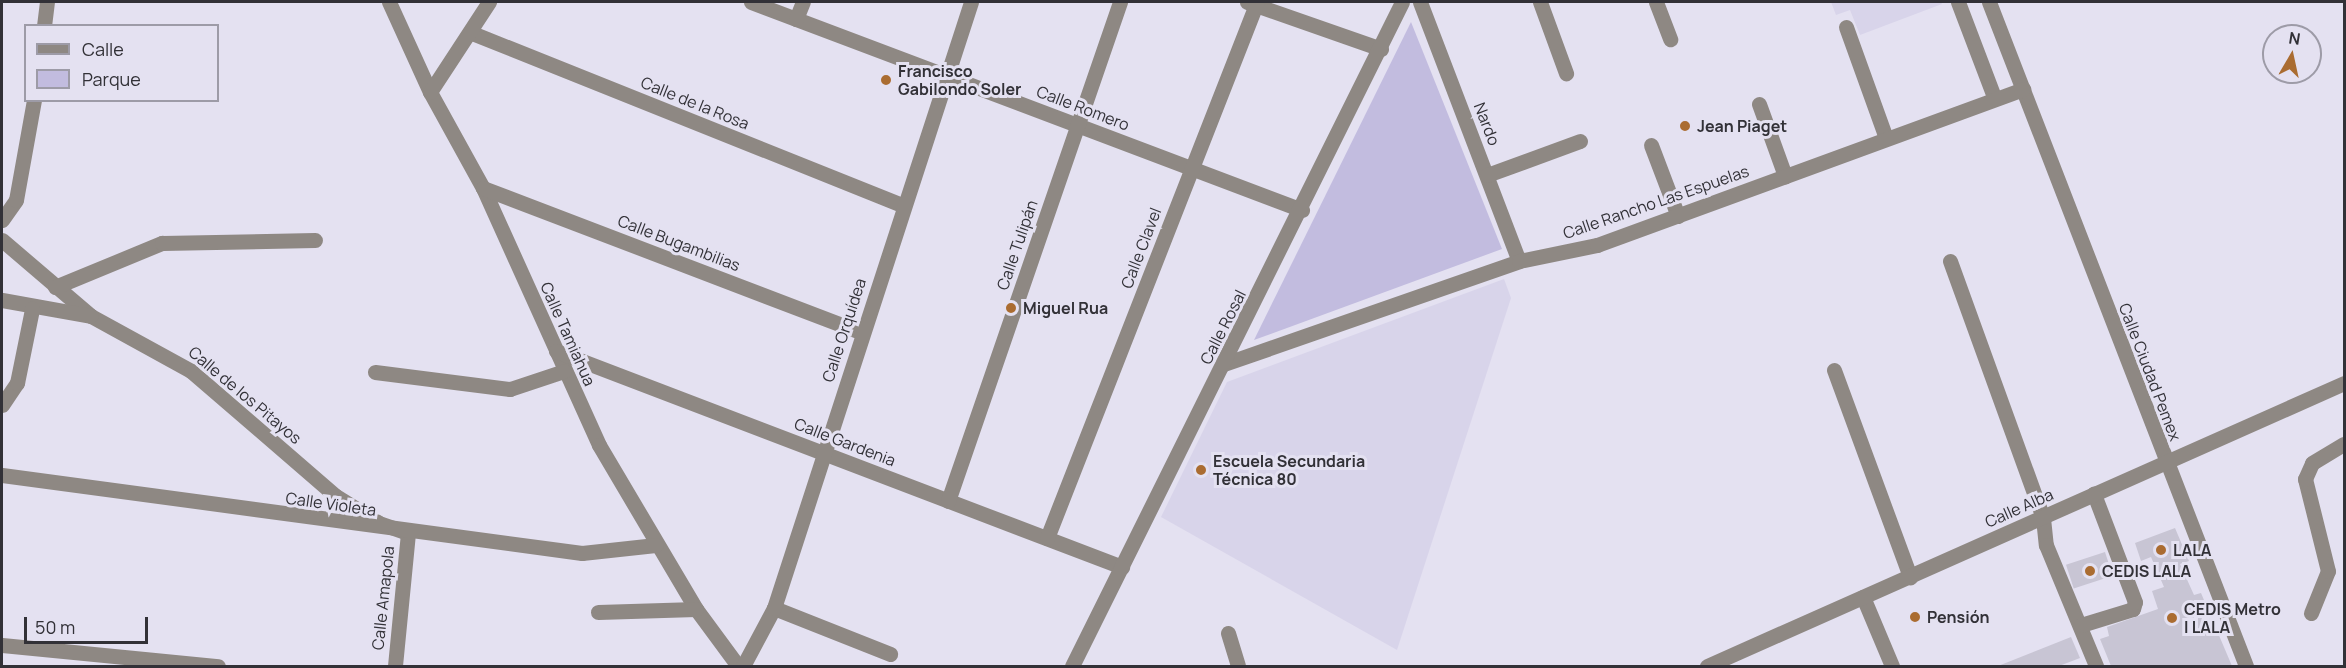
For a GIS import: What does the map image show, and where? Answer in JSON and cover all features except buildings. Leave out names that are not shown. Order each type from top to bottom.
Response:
[{"type":"street","points":[[44,24],[47,2]]},
{"type":"street","name":"Calle Tamiahua","points":[[389,2],[430,92],[483,188],[564,371],[656,545],[696,609],[738,666]]},
{"type":"street","points":[[430,92],[472,33],[489,2]]},
{"type":"street","name":"Calle Romero","points":[[751,2],[1302,210]]},
{"type":"street","points":[[796,19],[803,2]]},
{"type":"street","name":"Calle Orquídea","points":[[743,666],[774,608],[971,2]]},
{"type":"street","name":"Calle Tulipán","points":[[948,501],[1120,2]]},
{"type":"street","points":[[1253,2],[1381,49]]},
{"type":"street","name":"Calle Clavel","points":[[1047,538],[1253,2]]},
{"type":"street","name":"Calle Rosal","points":[[1072,666],[1302,210],[1402,2]]},
{"type":"street","name":"Nardo","points":[[1420,2],[1519,261]]},
{"type":"street","points":[[1540,2],[1566,73]]},
{"type":"street","points":[[1656,2],[1670,39]]},
{"type":"street","points":[[1958,2],[1994,97],[2023,89]]},
{"type":"street","name":"Calle Ciudad Pemex","points":[[1989,2],[2165,463],[2246,666]]},
{"type":"street","points":[[1846,27],[1886,138]]},
{"type":"street","name":"Calle de la Rosa","points":[[472,33],[904,206]]},
{"type":"street","name":"Calle Rancho Las Espuelas","points":[[1224,364],[1519,261],[1582,249],[1678,216],[1994,97]]},
{"type":"street","points":[[2,220],[19,190],[34,102]]},
{"type":"street","points":[[1759,104],[1785,176]]},
{"type":"street","points":[[1487,175],[1580,141]]},
{"type":"street","points":[[1652,145],[1678,216]]},
{"type":"street","name":"Calle Bugambilias","points":[[483,188],[862,333]]},
{"type":"street","name":"Calle de los Pitayos","points":[[2,240],[91,316],[191,371],[336,496],[379,523],[408,533]]},
{"type":"street","points":[[55,287],[162,243],[315,240]]},
{"type":"street","points":[[1950,261],[2043,518],[2046,544],[2096,666]]},
{"type":"street","points":[[2,300],[32,309],[91,316]]},
{"type":"street","points":[[2,405],[17,383],[32,309]]},
{"type":"street","name":"Calle Gardenia","points":[[555,351],[1122,567]]},
{"type":"street","points":[[1834,370],[1910,576]]},
{"type":"street","points":[[375,372],[510,389],[564,371]]},
{"type":"street","name":"Calle Alba","points":[[1707,666],[2344,383]]},
{"type":"street","points":[[2312,613],[2326,582],[2328,561],[2305,479],[2312,463],[2344,444]]},
{"type":"street","name":"Calle Violeta","points":[[2,476],[408,533],[582,553],[656,545]]},
{"type":"street","points":[[2080,625],[2133,609],[2135,603],[2094,494]]},
{"type":"street","name":"Calle Amapola","points":[[395,666],[408,533]]},
{"type":"street","points":[[1863,597],[1892,666]]},
{"type":"street","points":[[774,608],[890,654]]},
{"type":"street","points":[[598,612],[696,609]]},
{"type":"street","points":[[1227,633],[1238,666]]},
{"type":"street","points":[[2,645],[94,660],[218,666]]},
{"type":"shaded area","points":[[1831,2],[1941,2],[1942,4],[1860,35],[1850,10],[1836,15]]},
{"type":"shaded area","points":[[1504,279],[1511,298],[1397,650],[1161,517],[1227,382]]},
{"type":"green space","points":[[1411,22],[1502,249],[1254,340]]},
{"type":"place","name":"Francisco Gabilondo Soler","points":[[886,80]]},
{"type":"place","name":"Jean Piaget","points":[[1685,126]]},
{"type":"place","name":"Miguel Rua","points":[[1011,308]]},
{"type":"place","name":"Escuela Secundaria Técnica 80","points":[[1201,470]]},
{"type":"place","name":"LALA","points":[[2161,550]]},
{"type":"place","name":"CEDIS LALA","points":[[2090,571]]},
{"type":"place","name":"Pensión","points":[[1915,617]]},
{"type":"place","name":"CEDIS Metro I LALA","points":[[2172,618]]}]
